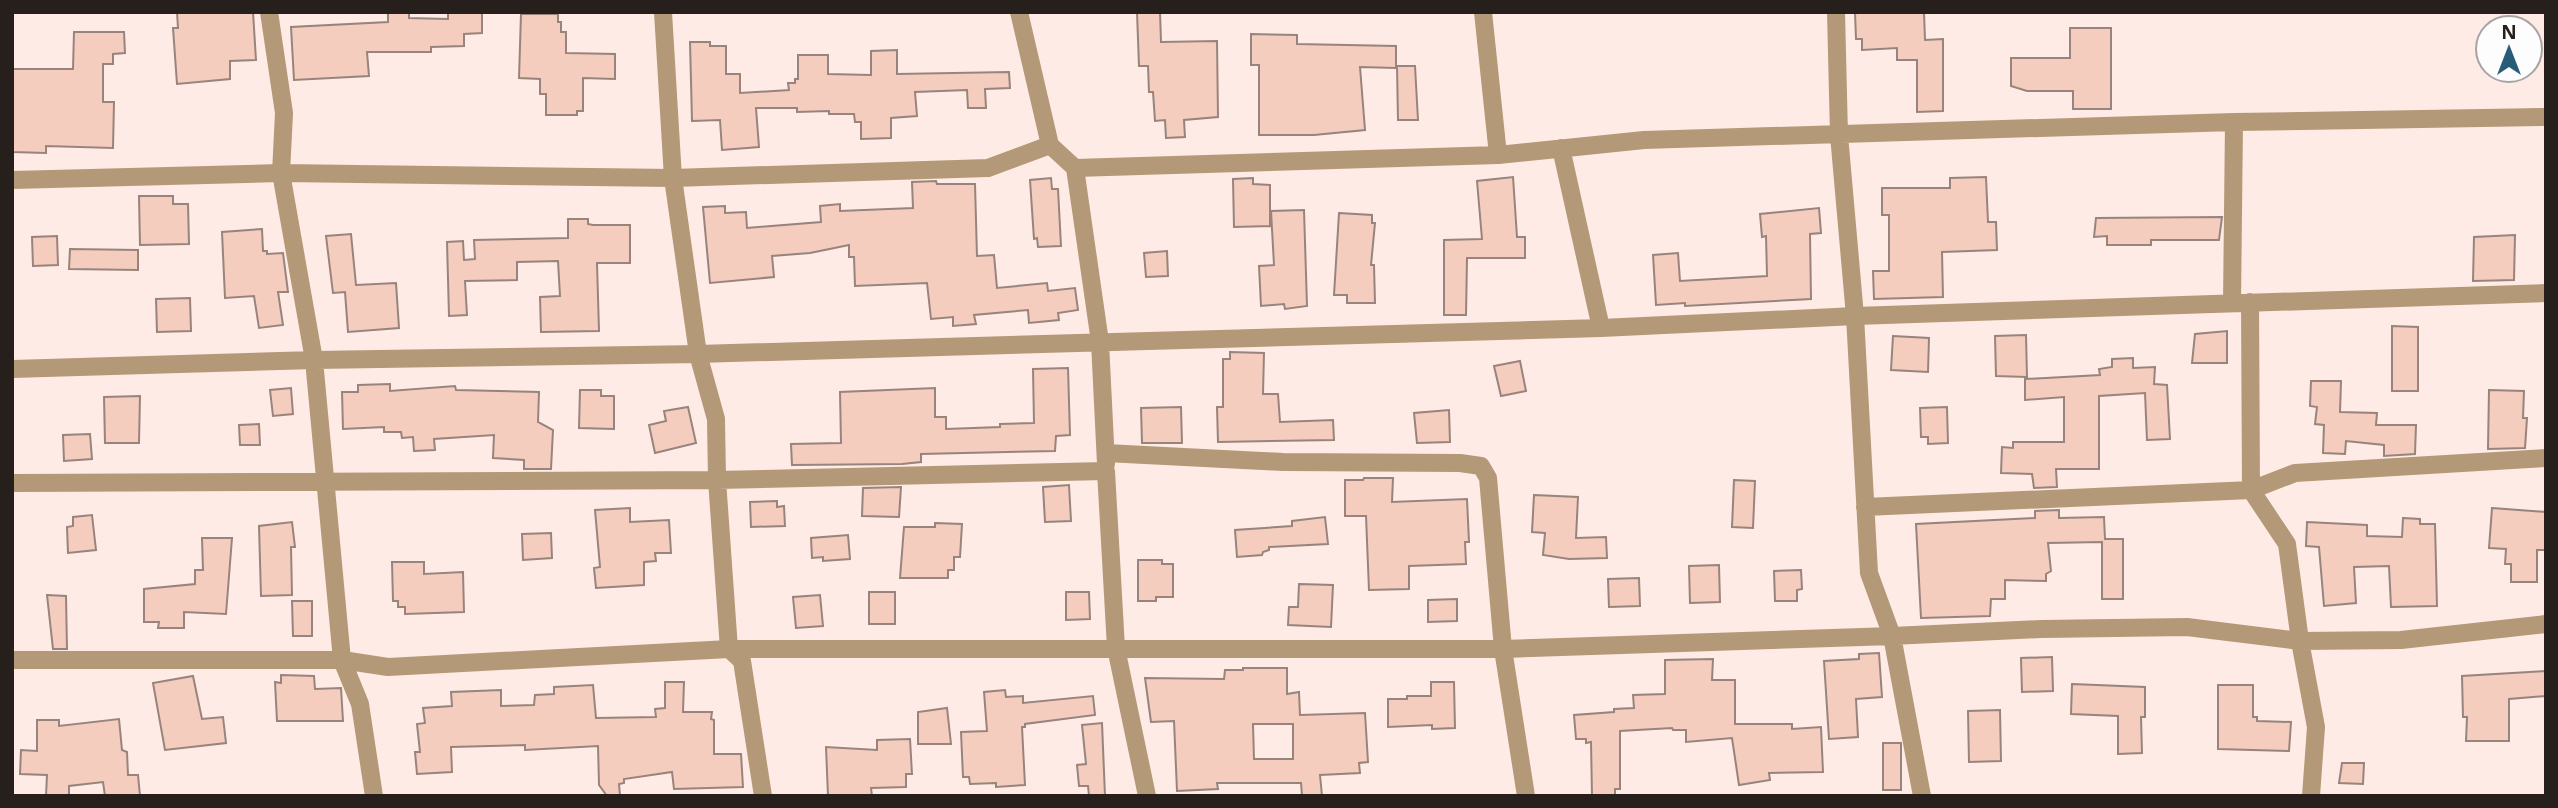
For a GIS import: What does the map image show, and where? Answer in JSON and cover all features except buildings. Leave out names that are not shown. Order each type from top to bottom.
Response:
[{"type":"street","points":[[269,12],[284,113],[281,173],[314,359],[342,660],[360,704],[374,796]]},
{"type":"street","points":[[663,12],[673,177],[698,354],[716,419],[717,480],[730,649],[742,661],[763,796]]},
{"type":"street","points":[[1019,12],[1050,145],[1076,168],[1100,342],[1116,648],[1147,796]]},
{"type":"street","points":[[1483,12],[1498,155]]},
{"type":"street","points":[[1836,12],[1839,135],[1855,316],[1869,573],[1892,636],[1922,796]]},
{"type":"street","points":[[1076,168],[1498,155],[1644,140],[2234,122],[2546,117]]},
{"type":"street","points":[[2234,122],[2251,490],[2287,544],[2316,727],[2311,796]]},
{"type":"street","points":[[12,180],[281,173],[673,177],[988,168],[1050,145]]},
{"type":"street","points":[[1561,148],[1601,328]]},
{"type":"street","points":[[12,369],[314,359],[698,354],[1601,328],[1855,316],[2546,293]]},
{"type":"street","points":[[1106,453],[1283,462],[1460,463],[1481,466],[1488,478],[1503,649],[1526,796]]},
{"type":"street","points":[[1865,507],[2251,490],[2295,473],[2546,458]]},
{"type":"street","points":[[12,483],[717,480],[1106,471]]},
{"type":"street","points":[[12,660],[342,660],[388,667],[730,649],[1503,649],[1892,636],[2041,628],[2187,627],[2301,641],[2401,640],[2546,624]]}]
